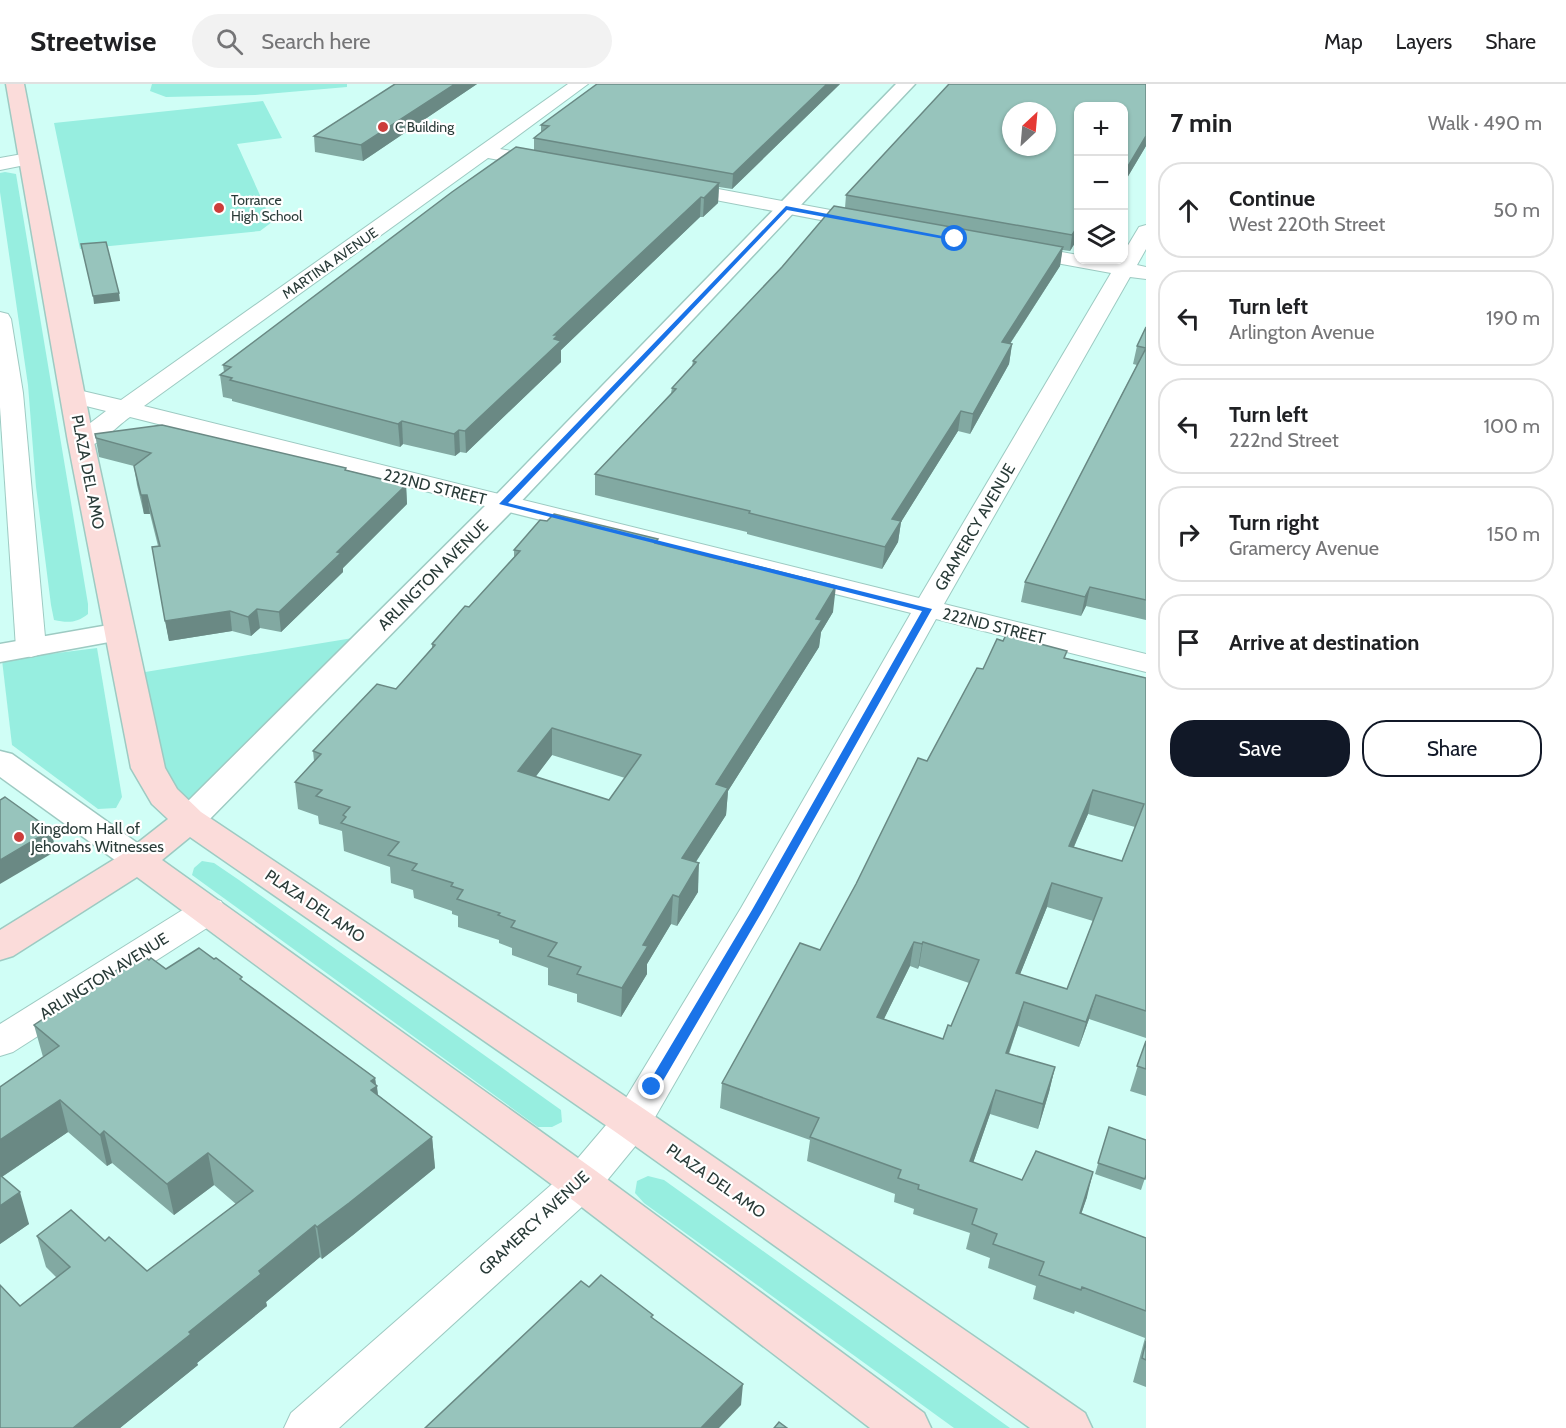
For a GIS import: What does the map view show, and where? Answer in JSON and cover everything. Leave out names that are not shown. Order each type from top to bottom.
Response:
[{"type":"main road","name":"PLAZA DEL AMO","points":[[15,84],[81,442],[148,768],[164,796],[189,820],[632,1122],[1068,1428]]},
{"type":"main road","name":"ARLINGTON AVENUE","points":[[0,947],[138,860],[189,820]]},
{"type":"main road","points":[[138,860],[581,1183],[907,1428]]},
{"type":"street","name":"MARTINA AVENUE","points":[[81,442],[579,84]]},
{"type":"street","name":"ARLINGTON AVENUE","points":[[189,820],[503,504],[906,84]]},
{"type":"street","points":[[486,152],[568,167]]},
{"type":"street","points":[[0,164],[28,159]]},
{"type":"street","points":[[660,184],[887,226]]},
{"type":"street","name":"GRAMERCY AVENUE","points":[[308,1428],[581,1183],[632,1122],[757,910],[927,609],[1135,271],[1146,231]]},
{"type":"street","points":[[1000,247],[1135,271]]},
{"type":"street","points":[[0,319],[11,393],[31,648]]},
{"type":"street","name":"222ND STREET","points":[[74,396],[1146,663]]},
{"type":"street","points":[[0,653],[120,632]]},
{"type":"street","points":[[0,761],[138,860]]},
{"type":"street","name":"ARLINGTON AVENUE","points":[[0,1042],[209,910]]},
{"type":"green space","points":[[152,84],[347,84],[347,87],[255,95],[166,97],[150,91]]},
{"type":"green space","points":[[263,101],[282,138],[237,144],[272,222],[260,231],[80,249],[54,123]]},
{"type":"green space","points":[[0,173],[16,174],[88,604],[88,614],[72,622],[54,620],[51,605],[36,487],[28,385],[0,192]]},
{"type":"green space","points":[[365,636],[188,814],[167,792],[133,674]]},
{"type":"green space","points":[[97,648],[122,797],[116,808],[98,809],[12,745],[2,660]]},
{"type":"green space","points":[[202,861],[214,863],[239,880],[561,1110],[562,1122],[552,1127],[538,1127],[192,875],[194,868]]},
{"type":"green space","points":[[648,1176],[664,1180],[1010,1428],[954,1428],[644,1203],[635,1193],[637,1181]]},
{"type":"building","points":[[395,84],[455,84],[361,145],[314,136]]},
{"type":"building","points":[[597,84],[827,84],[733,174],[534,138],[549,126],[541,125]]},
{"type":"building","points":[[949,84],[1146,84],[1146,136],[1128,166],[1128,102],[1074,102],[1074,232],[1072,235],[846,195]]},
{"type":"building","points":[[516,147],[719,183],[704,198],[701,197],[554,335],[558,335],[554,339],[561,341],[465,431],[459,430],[454,434],[402,421],[398,424],[230,380],[232,378],[220,375],[231,367],[223,365],[452,192]]},
{"type":"building","points":[[834,206],[1063,247],[1002,342],[1012,344],[973,414],[961,411],[892,519],[901,521],[885,547],[749,513],[750,511],[595,474],[676,389],[672,388],[696,362],[693,361],[782,267]]},
{"type":"building","points":[[106,242],[119,293],[93,296],[81,244]]},
{"type":"building","points":[[1146,327],[1146,348],[1137,346]]},
{"type":"building","points":[[1146,348],[1146,600],[1090,587],[1085,597],[1025,582]]},
{"type":"building","points":[[162,425],[346,468],[345,470],[406,485],[337,552],[341,553],[279,612],[257,609],[248,617],[230,611],[165,621],[152,547],[160,546],[147,495],[141,495],[134,466],[151,453],[96,438],[95,434]]},
{"type":"building","points":[[554,514],[658,539],[655,543],[836,586],[816,619],[822,620],[716,784],[728,788],[682,858],[699,863],[679,897],[673,895],[643,945],[648,946],[622,988],[577,974],[581,967],[548,956],[557,943],[511,927],[515,921],[498,915],[500,913],[457,899],[463,890],[451,886],[453,883],[412,870],[417,864],[388,855],[399,842],[341,823],[346,817],[343,815],[350,807],[316,796],[322,790],[295,782],[321,754],[313,751],[377,684],[396,689],[435,645],[432,644],[465,606],[469,607],[520,551],[514,550],[540,520],[547,521]],"holes":[[[552,728],[641,755],[609,800],[518,771]]]},
{"type":"building","points":[[1006,635],[1067,651],[1064,658],[1146,678],[1146,1011],[1096,995],[1086,1022],[1024,1002],[1006,1053],[1055,1067],[1043,1104],[996,1090],[970,1161],[1022,1180],[1036,1151],[1093,1172],[1080,1213],[1146,1238],[1146,1311],[1082,1287],[1081,1290],[1039,1275],[1044,1262],[993,1244],[997,1234],[972,1224],[977,1209],[918,1189],[919,1185],[898,1178],[901,1170],[810,1137],[819,1118],[722,1083],[800,943],[820,950],[856,884],[918,758],[927,761],[977,668],[983,669],[997,639],[1003,641]],"holes":[[[1093,790],[1144,804],[1122,861],[1069,846]],[[1052,883],[1102,898],[1067,989],[1016,973]],[[914,942],[922,944],[923,942],[979,960],[951,1026],[948,1025],[943,1039],[877,1017]]]},
{"type":"building","points":[[5,797],[51,830],[0,860],[0,800]]},
{"type":"building","points":[[199,948],[242,977],[240,979],[375,1078],[371,1081],[377,1086],[371,1090],[432,1137],[349,1203],[317,1227],[315,1225],[259,1271],[261,1274],[189,1332],[191,1334],[73,1428],[0,1428],[0,1285],[20,1306],[70,1267],[37,1236],[71,1210],[105,1241],[109,1237],[147,1271],[253,1191],[208,1153],[167,1184],[104,1131],[100,1135],[60,1100],[0,1140],[0,1087],[59,1046],[34,1025],[141,954],[166,969]]},
{"type":"building","points":[[1146,1041],[1146,1069],[1137,1066]]},
{"type":"building","points":[[1109,1127],[1146,1140],[1145,1179],[1098,1163]]},
{"type":"building","points":[[0,1175],[20,1192],[0,1206]]},
{"type":"building","points":[[601,1275],[653,1315],[651,1317],[743,1384],[701,1428],[425,1428],[581,1281],[589,1287]]},
{"type":"building","points":[[1146,1341],[1146,1360],[1142,1358]]},
{"type":"building","points":[[779,1422],[787,1428],[774,1428]]},
{"type":"place","name":"C Building","points":[[383,127]]},
{"type":"place","name":"Torrance High School","points":[[219,208]]},
{"type":"place","name":"Kingdom Hall of Jehovahs Witnesses","points":[[19,837]]},
{"type":"route","points":[[652,1087],[757,910],[927,609],[503,504],[786,208],[955,239]]}]
